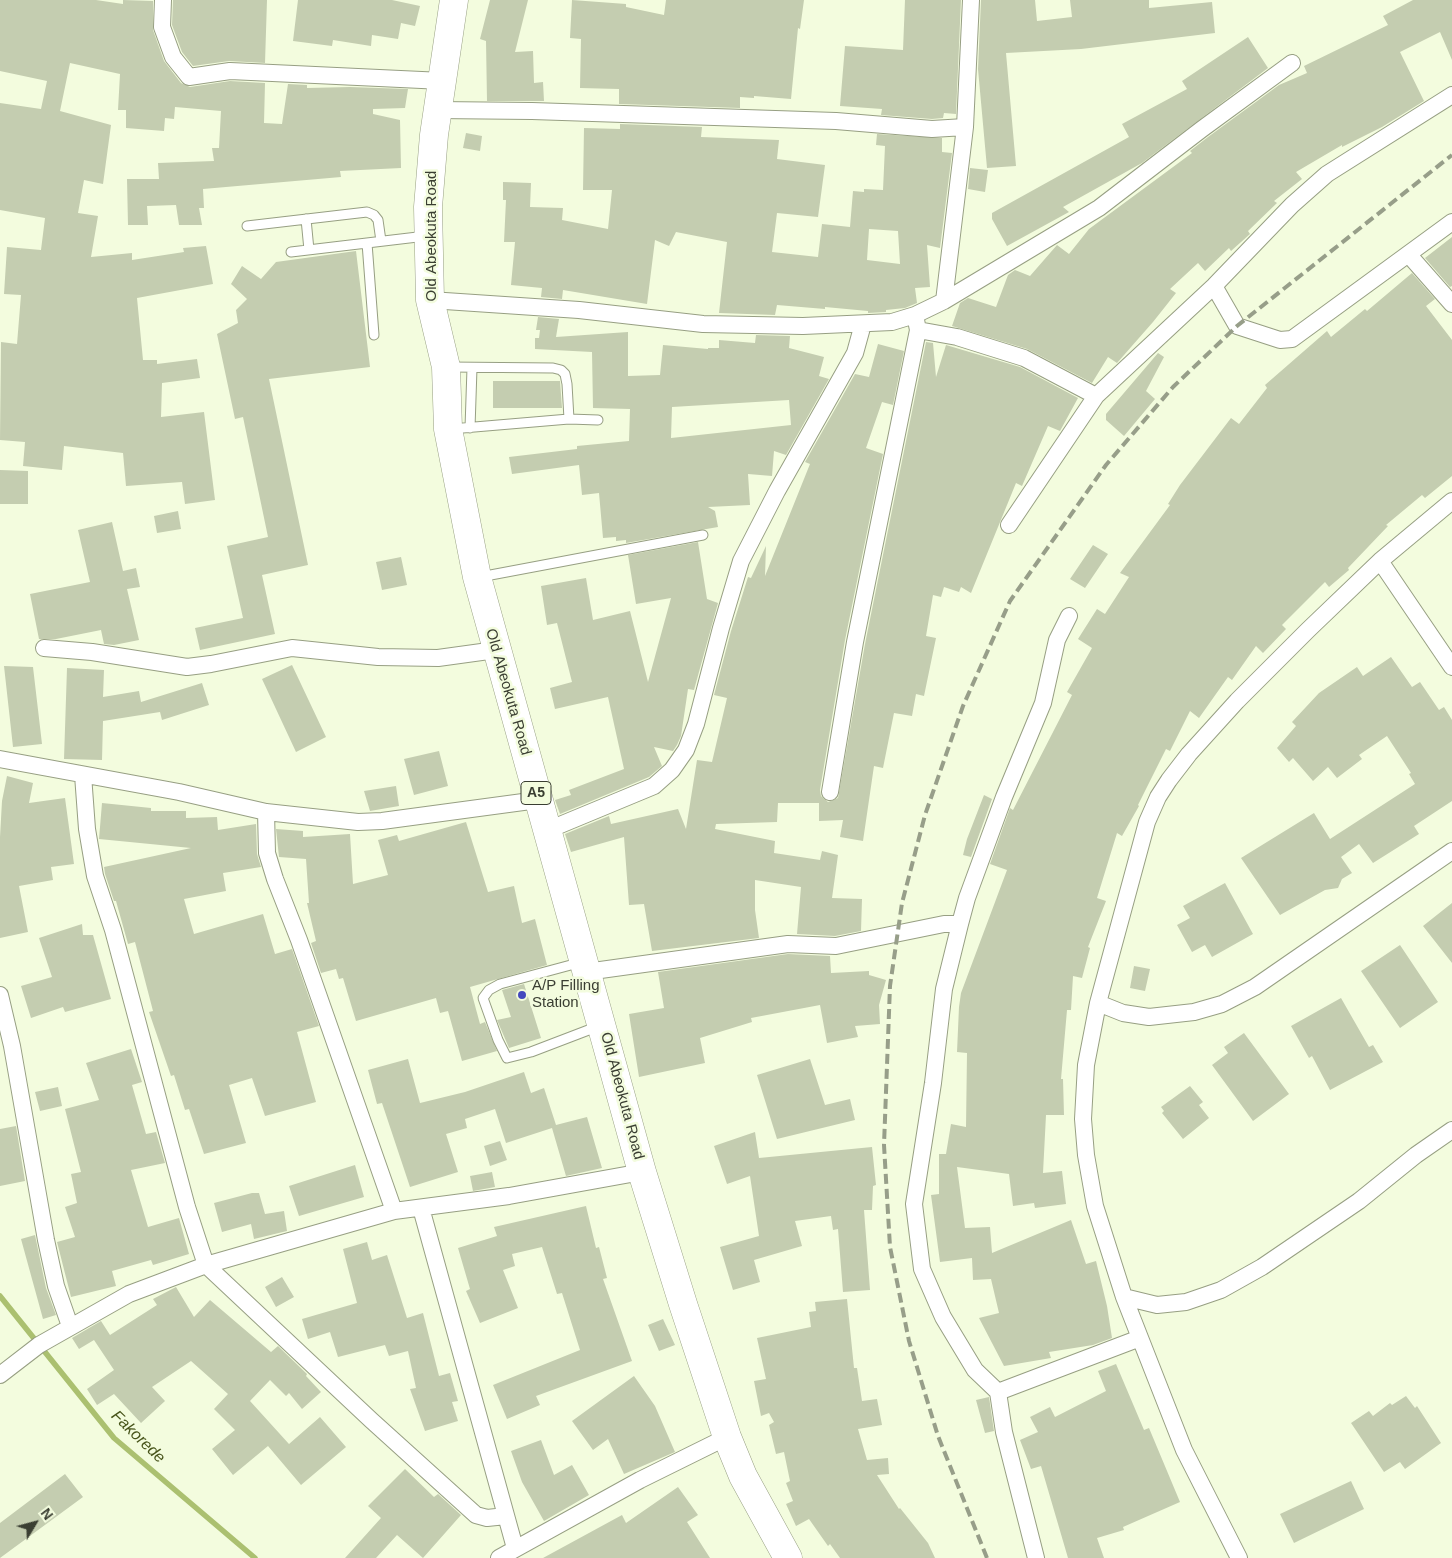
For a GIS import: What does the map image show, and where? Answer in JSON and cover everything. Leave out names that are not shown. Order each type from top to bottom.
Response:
[{"type":"highway","name":"Old Abeokuta Road","points":[[454,0],[443,81],[437,110],[428,207],[430,300],[459,367],[459,428],[477,577],[642,1172],[683,1304],[727,1437],[743,1476],[788,1558]]},
{"type":"street","points":[[163,0],[162,27],[173,57],[189,77],[230,71],[443,81]]},
{"type":"street","points":[[944,301],[965,127],[970,0]]},
{"type":"street","points":[[830,792],[855,642],[916,322],[944,301],[1099,208],[1292,63]]},
{"type":"street","points":[[1009,525],[1096,396],[1214,286],[1292,205],[1327,174],[1452,95]]},
{"type":"street","points":[[437,110],[532,110],[836,121],[932,129],[965,127]]},
{"type":"street","points":[[1214,286],[1237,326],[1280,340],[1292,339],[1452,222]]},
{"type":"street","points":[[1409,255],[1452,304]]},
{"type":"street","points":[[430,300],[579,310],[703,324],[803,326],[916,322],[1024,358],[1096,396]]},
{"type":"street","points":[[548,830],[654,786],[672,770],[686,750],[696,724],[741,561],[777,491],[855,353],[863,324]]},
{"type":"street","points":[[1239,1558],[1184,1450],[1124,1297],[1095,1206],[1086,1154],[1083,1119],[1086,1066],[1098,1004],[1146,822],[1165,786],[1189,754],[1237,701],[1380,561],[1452,501]]},
{"type":"street","points":[[1380,561],[1452,667]]},
{"type":"street","points":[[1036,1558],[1004,1432],[998,1392],[975,1370],[943,1317],[922,1269],[914,1204],[933,1083],[944,989],[960,924],[967,898],[1004,797],[1043,703],[1057,640],[1069,616]]},
{"type":"street","points":[[44,648],[92,652],[187,667],[292,648],[378,657],[438,658],[496,650]]},
{"type":"street","points":[[0,759],[180,792],[266,812],[358,822],[382,821],[538,800]]},
{"type":"street","points":[[83,775],[87,829],[95,876],[113,930],[187,1207],[206,1265],[371,1420],[476,1515],[487,1518],[506,1516]]},
{"type":"street","points":[[266,812],[268,853],[275,879],[299,940],[394,1212]]},
{"type":"street","points":[[1098,1004],[1123,1013],[1149,1017],[1194,1012],[1222,1004],[1255,987],[1452,851]]},
{"type":"street","points":[[585,966],[788,944],[836,946],[944,924],[960,924]]},
{"type":"street","points":[[0,996],[12,1046],[46,1240],[56,1286],[70,1326]]},
{"type":"street","points":[[1124,1297],[1156,1305],[1186,1302],[1220,1290],[1262,1267],[1358,1201],[1416,1155],[1452,1130]]},
{"type":"street","points":[[0,1375],[39,1345],[129,1294],[206,1265],[394,1212],[509,1196],[642,1172]]},
{"type":"street","points":[[421,1208],[515,1548]]},
{"type":"street","points":[[998,1392],[1140,1338]]},
{"type":"street","points":[[499,1558],[640,1480],[727,1437]]},
{"type":"lane","points":[[246,226],[367,212],[374,215],[378,220],[381,241]]},
{"type":"lane","points":[[306,219],[309,250]]},
{"type":"lane","points":[[290,252],[429,235]]},
{"type":"lane","points":[[367,243],[374,335]]},
{"type":"lane","points":[[459,367],[553,368],[561,370],[565,374],[567,384],[569,419]]},
{"type":"lane","points":[[459,428],[569,419],[598,420]]},
{"type":"lane","points":[[477,577],[703,535]]},
{"type":"lane","points":[[585,966],[500,984],[489,990],[484,998],[498,1040],[507,1058],[532,1052],[602,1025]]},
{"type":"building","points":[[0,0],[96,0],[123,4],[123,0],[153,1],[153,30],[164,61],[181,83],[190,87],[230,81],[265,83],[264,123],[282,124],[288,84],[307,85],[307,88],[408,89],[405,108],[373,109],[373,114],[400,120],[401,168],[340,171],[341,177],[203,189],[204,208],[199,208],[202,225],[179,225],[176,205],[147,206],[148,225],[128,225],[127,179],[159,179],[158,163],[214,161],[212,148],[219,148],[221,111],[175,107],[174,119],[165,118],[164,131],[126,128],[126,110],[118,110],[120,74],[70,63],[60,111],[111,125],[103,184],[84,180],[78,213],[98,216],[91,257],[132,253],[132,260],[184,252],[183,248],[206,246],[213,284],[137,298],[143,360],[157,360],[157,364],[197,359],[200,378],[162,383],[161,417],[204,412],[215,500],[185,504],[182,482],[126,486],[123,453],[64,446],[62,470],[23,466],[25,442],[0,440],[1,342],[17,344],[21,295],[4,294],[7,247],[41,250],[45,218],[0,210],[0,103],[41,109],[47,81],[0,71]]},
{"type":"building","points":[[173,0],[267,0],[265,63],[229,61],[193,66],[182,52],[172,25]]},
{"type":"building","points":[[298,0],[392,0],[420,6],[415,26],[401,23],[398,39],[372,35],[371,46],[333,40],[332,46],[293,41]]},
{"type":"building","points":[[490,0],[528,0],[515,52],[533,51],[534,83],[543,82],[544,101],[487,101],[486,41],[480,39]]},
{"type":"building","points":[[572,0],[626,4],[626,7],[664,15],[666,0],[804,0],[800,29],[798,28],[791,99],[754,96],[754,98],[740,97],[740,108],[619,104],[619,89],[580,88],[581,39],[570,38]]},
{"type":"building","points":[[905,0],[961,0],[956,114],[944,113],[943,118],[932,119],[881,115],[882,109],[840,106],[845,46],[903,50]]},
{"type":"building","points":[[981,0],[1035,0],[1037,21],[1072,17],[1070,0],[1149,0],[1149,8],[1212,2],[1215,33],[1081,49],[1006,53],[1016,166],[987,168],[978,69]]},
{"type":"building","points":[[1413,0],[1452,0],[1452,60],[1440,32],[1400,52],[1424,101],[1382,127],[1342,147],[1342,145],[1296,172],[1302,179],[1274,201],[1277,203],[1248,231],[1250,234],[1231,251],[1229,248],[1205,271],[1198,263],[1170,289],[1176,293],[1153,322],[1117,363],[1108,357],[1092,383],[1027,349],[952,326],[960,303],[968,298],[996,307],[1008,275],[1015,270],[1030,276],[1057,245],[1069,254],[1089,229],[1192,153],[1190,151],[1208,137],[1279,85],[1307,73],[1304,66],[1388,25],[1383,16]]},
{"type":"building","points":[[1248,37],[1268,68],[1142,163],[1063,207],[1069,212],[1007,246],[992,219],[992,213],[1129,137],[1122,124],[1187,89],[1182,81]]},
{"type":"building","points":[[620,124],[702,127],[701,137],[779,140],[777,159],[825,165],[818,217],[777,213],[772,252],[818,257],[822,224],[850,227],[853,191],[864,192],[864,189],[883,190],[885,146],[876,145],[877,134],[942,138],[942,152],[952,153],[940,248],[927,245],[930,287],[915,288],[917,303],[905,308],[886,310],[886,312],[868,313],[868,311],[825,307],[825,309],[777,305],[775,315],[719,313],[727,242],[676,232],[669,246],[655,240],[647,304],[563,290],[562,299],[541,297],[542,288],[511,285],[515,242],[504,242],[506,200],[503,200],[503,182],[531,183],[530,207],[563,208],[562,220],[608,229],[612,190],[583,190],[584,128],[620,129]],"holes":[[[869,229],[898,231],[900,264],[867,260]]]},
{"type":"building","points":[[466,133],[482,136],[480,151],[463,148]]},
{"type":"building","points":[[970,168],[988,170],[985,192],[968,189]]},
{"type":"building","points":[[1452,237],[1452,286],[1450,287],[1425,258]]},
{"type":"building","points":[[356,251],[370,367],[269,379],[308,565],[262,575],[275,634],[200,650],[195,628],[243,618],[227,546],[268,537],[243,417],[235,419],[217,334],[238,323],[236,310],[247,299],[231,284],[242,266],[261,279],[276,262]]},
{"type":"building","points":[[1412,273],[1435,299],[1426,306],[1452,340],[1452,476],[1425,498],[1422,495],[1386,525],[1388,526],[1348,568],[1349,570],[1329,587],[1325,582],[1282,625],[1286,629],[1263,653],[1256,646],[1232,680],[1228,677],[1199,718],[1190,711],[1170,751],[1166,749],[1139,806],[1122,836],[1117,833],[1097,898],[1106,901],[1088,947],[1090,948],[1082,978],[1073,976],[1071,1010],[1067,1010],[1061,1079],[1063,1079],[1064,1115],[1046,1115],[1043,1173],[1062,1171],[1066,1204],[1035,1208],[1034,1203],[1013,1206],[1009,1174],[957,1167],[965,1228],[990,1227],[992,1253],[1071,1220],[1086,1264],[1096,1261],[1107,1306],[1112,1338],[1093,1345],[1049,1352],[1051,1358],[1004,1366],[979,1318],[999,1313],[991,1279],[973,1280],[972,1258],[940,1262],[931,1195],[939,1194],[939,1154],[946,1154],[951,1124],[966,1127],[967,1053],[957,1052],[959,1007],[961,993],[1007,870],[990,864],[1010,808],[1013,810],[1072,695],[1067,692],[1092,648],[1078,639],[1097,609],[1105,614],[1129,577],[1120,573],[1170,505],[1168,504],[1180,485],[1231,418],[1239,424],[1267,388],[1265,385],[1327,331],[1331,337],[1365,309],[1367,311]]},
{"type":"building","points":[[538,317],[559,319],[556,337],[628,332],[628,376],[660,375],[663,345],[708,349],[719,348],[719,340],[755,343],[756,335],[790,336],[789,348],[824,357],[819,376],[829,379],[786,455],[774,451],[772,476],[748,474],[750,505],[708,507],[715,511],[718,527],[626,543],[626,540],[616,541],[616,537],[603,538],[599,493],[582,495],[579,465],[512,474],[509,457],[577,449],[577,446],[629,441],[630,409],[593,408],[592,352],[535,349],[535,338],[539,338],[540,330],[536,330]],"holes":[[[789,400],[791,425],[671,438],[672,407]]]},
{"type":"building","points":[[926,342],[933,343],[936,377],[946,345],[1020,367],[1078,398],[1060,431],[1048,426],[1022,486],[1016,483],[971,593],[961,587],[959,592],[944,587],[941,597],[933,595],[926,636],[936,638],[924,696],[916,694],[912,716],[894,713],[883,768],[874,766],[863,841],[840,837],[843,820],[819,821],[819,803],[778,803],[777,822],[716,824],[715,829],[775,841],[774,853],[820,860],[822,851],[838,855],[832,898],[862,899],[861,931],[835,936],[797,934],[801,887],[755,880],[755,910],[759,938],[652,951],[644,904],[629,905],[624,837],[571,852],[565,834],[609,816],[611,824],[678,809],[686,829],[697,760],[712,762],[727,698],[714,695],[748,577],[751,578],[766,546],[765,576],[810,464],[805,462],[855,374],[869,377],[878,344],[904,351],[893,405],[882,402],[866,448],[883,454],[845,640],[820,790],[821,796],[828,802],[838,798],[865,644]]},
{"type":"building","points":[[1158,353],[1164,357],[1146,391],[1155,399],[1124,436],[1106,420],[1106,414]]},
{"type":"building","points":[[493,381],[560,381],[562,408],[493,408]]},
{"type":"building","points":[[0,470],[28,471],[28,504],[0,504]]},
{"type":"building","points":[[178,511],[181,529],[157,533],[154,516]]},
{"type":"building","points":[[112,522],[123,571],[136,568],[140,587],[127,589],[139,640],[114,645],[104,644],[101,630],[56,639],[39,639],[30,594],[90,582],[78,530]]},
{"type":"building","points":[[698,542],[707,599],[718,603],[694,690],[688,689],[681,736],[677,745],[673,751],[654,747],[662,766],[649,777],[560,814],[555,800],[571,795],[569,790],[624,769],[608,697],[555,709],[550,688],[572,682],[557,623],[547,625],[541,586],[586,578],[593,620],[630,611],[648,682],[671,598],[636,604],[628,555]]},
{"type":"building","points":[[1093,545],[1108,554],[1085,588],[1070,579]]},
{"type":"building","points":[[401,557],[407,585],[382,590],[376,562]]},
{"type":"building","points":[[1391,657],[1412,687],[1420,682],[1439,710],[1444,707],[1452,720],[1452,801],[1414,826],[1419,834],[1373,863],[1359,844],[1341,857],[1352,873],[1342,879],[1338,888],[1325,890],[1280,915],[1241,858],[1314,813],[1330,839],[1415,784],[1409,774],[1411,773],[1387,736],[1359,755],[1362,759],[1337,778],[1328,767],[1313,781],[1293,758],[1289,762],[1277,748],[1296,726],[1292,722],[1319,693],[1357,667],[1363,676]]},
{"type":"building","points":[[292,665],[326,737],[296,752],[262,679]]},
{"type":"building","points":[[4,666],[33,667],[42,744],[13,747]]},
{"type":"building","points":[[67,668],[104,670],[103,697],[139,691],[141,702],[202,683],[209,705],[162,720],[160,712],[103,721],[102,760],[64,759]]},
{"type":"building","points":[[439,751],[448,786],[414,795],[404,759]]},
{"type":"building","points":[[7,776],[33,783],[29,803],[65,798],[74,864],[51,867],[53,880],[19,886],[28,932],[0,938],[0,837],[2,801]]},
{"type":"building","points":[[396,786],[399,806],[370,811],[364,791]]},
{"type":"building","points":[[984,795],[992,799],[971,857],[963,855],[967,839]]},
{"type":"building","points":[[102,803],[151,808],[151,811],[186,811],[186,818],[217,817],[218,830],[256,824],[257,854],[261,867],[223,873],[226,891],[184,899],[194,934],[263,914],[275,954],[292,949],[319,1026],[297,1032],[316,1102],[265,1116],[252,1078],[229,1085],[246,1143],[204,1154],[189,1109],[185,1110],[174,1075],[171,1076],[149,1012],[153,1011],[135,942],[128,944],[116,901],[114,901],[105,874],[104,867],[191,848],[99,839]]},
{"type":"building","points":[[466,822],[488,892],[514,886],[522,923],[535,919],[547,965],[470,987],[480,1024],[485,1022],[497,1051],[462,1061],[448,1011],[440,1013],[436,998],[356,1021],[343,978],[339,979],[336,969],[321,973],[311,943],[316,941],[307,903],[309,903],[306,859],[279,857],[276,829],[303,831],[303,837],[350,834],[353,884],[388,875],[378,840],[397,835],[399,841]]},
{"type":"building","points":[[1225,883],[1253,934],[1212,957],[1205,945],[1192,952],[1177,925],[1190,918],[1183,906]]},
{"type":"building","points":[[1452,903],[1452,963],[1423,926]]},
{"type":"building","points":[[82,924],[83,935],[93,935],[111,999],[65,1012],[63,1007],[31,1018],[21,986],[52,977],[39,938]]},
{"type":"building","points":[[1400,945],[1438,1002],[1400,1028],[1361,971]]},
{"type":"building","points":[[788,954],[830,956],[831,973],[869,971],[869,975],[886,980],[879,1005],[880,1024],[855,1026],[858,1037],[827,1043],[820,1005],[751,1018],[752,1022],[700,1038],[705,1063],[639,1077],[629,1014],[664,1008],[658,972]]},
{"type":"building","points":[[1134,966],[1150,969],[1145,991],[1130,988]]},
{"type":"building","points":[[524,984],[541,1038],[509,1048],[497,1020],[511,1017],[502,990]]},
{"type":"building","points":[[1341,998],[1369,1047],[1373,1045],[1383,1062],[1330,1090],[1312,1056],[1309,1058],[1291,1026]]},
{"type":"building","points":[[1244,1033],[1289,1094],[1253,1121],[1212,1065],[1228,1053],[1224,1047]]},
{"type":"building","points":[[131,1049],[142,1082],[132,1085],[146,1134],[156,1132],[165,1163],[131,1170],[148,1227],[179,1218],[189,1254],[153,1265],[151,1260],[112,1271],[116,1286],[71,1297],[57,1242],[75,1237],[65,1207],[77,1203],[71,1174],[81,1172],[65,1109],[99,1100],[86,1063]]},
{"type":"building","points":[[408,1059],[420,1103],[465,1092],[524,1072],[531,1093],[544,1088],[556,1125],[587,1117],[602,1168],[566,1176],[552,1128],[506,1143],[495,1109],[465,1119],[467,1128],[446,1134],[458,1172],[410,1187],[382,1103],[377,1104],[368,1070]]},
{"type":"building","points":[[810,1059],[825,1105],[850,1099],[855,1120],[777,1139],[757,1075]]},
{"type":"building","points":[[1190,1086],[1203,1102],[1199,1105],[1209,1118],[1183,1139],[1162,1113],[1164,1111],[1161,1107]]},
{"type":"building","points":[[58,1087],[62,1106],[40,1111],[35,1092]]},
{"type":"building","points":[[16,1126],[25,1181],[0,1186],[0,1129]]},
{"type":"building","points":[[755,1132],[759,1158],[872,1147],[876,1185],[873,1186],[872,1210],[864,1210],[870,1290],[843,1292],[838,1229],[833,1230],[831,1216],[795,1221],[802,1246],[754,1260],[760,1282],[733,1290],[720,1247],[759,1236],[750,1176],[727,1184],[714,1146]]},
{"type":"building","points":[[500,1141],[507,1160],[490,1166],[484,1146]]},
{"type":"building","points":[[355,1165],[364,1197],[299,1216],[289,1186]]},
{"type":"building","points":[[492,1172],[495,1187],[473,1191],[470,1176]]},
{"type":"building","points":[[252,1193],[259,1193],[265,1214],[284,1211],[287,1231],[254,1239],[251,1224],[222,1232],[214,1203]]},
{"type":"building","points":[[586,1206],[596,1248],[599,1247],[607,1278],[603,1279],[632,1361],[536,1396],[540,1405],[507,1419],[493,1385],[580,1350],[562,1293],[557,1294],[542,1247],[512,1254],[515,1266],[503,1270],[518,1308],[480,1323],[466,1291],[470,1289],[458,1248],[497,1236],[494,1227]]},
{"type":"building","points":[[35,1235],[46,1288],[56,1315],[43,1319],[21,1239]]},
{"type":"building","points":[[367,1242],[372,1260],[387,1255],[407,1318],[423,1313],[439,1376],[450,1373],[458,1401],[452,1402],[458,1421],[425,1431],[410,1389],[416,1388],[408,1351],[389,1356],[385,1345],[338,1357],[330,1332],[308,1339],[302,1319],[357,1303],[343,1249]]},
{"type":"building","points":[[282,1277],[294,1297],[276,1307],[265,1287]]},
{"type":"building","points":[[176,1287],[194,1317],[210,1300],[271,1352],[278,1346],[307,1374],[306,1376],[321,1392],[302,1409],[289,1393],[286,1396],[270,1380],[250,1401],[289,1444],[320,1417],[346,1447],[301,1485],[268,1446],[233,1475],[212,1449],[235,1430],[214,1409],[228,1394],[191,1361],[152,1387],[165,1401],[141,1423],[114,1394],[97,1405],[87,1389],[114,1370],[94,1340],[79,1349],[72,1338],[101,1321],[110,1335],[157,1305],[153,1299]]},
{"type":"building","points":[[847,1299],[854,1368],[857,1368],[862,1401],[877,1399],[882,1425],[858,1429],[867,1460],[888,1458],[889,1474],[877,1475],[899,1509],[928,1543],[935,1558],[840,1558],[830,1544],[828,1546],[809,1519],[796,1526],[786,1504],[793,1501],[786,1483],[790,1481],[784,1452],[776,1454],[769,1425],[774,1422],[769,1413],[761,1416],[754,1381],[766,1379],[757,1338],[811,1327],[809,1312],[816,1311],[815,1302]]},
{"type":"building","points":[[663,1319],[675,1345],[659,1351],[648,1325]]},
{"type":"building","points":[[1116,1364],[1144,1430],[1149,1428],[1180,1502],[1123,1527],[1124,1530],[1097,1538],[1104,1558],[1068,1558],[1041,1466],[1031,1469],[1020,1440],[1038,1432],[1030,1417],[1050,1407],[1055,1417],[1106,1391],[1098,1371]]},
{"type":"building","points":[[634,1376],[655,1406],[675,1452],[624,1474],[608,1439],[593,1450],[572,1421]]},
{"type":"building","points":[[1406,1396],[1415,1408],[1417,1406],[1441,1443],[1405,1469],[1400,1462],[1384,1472],[1351,1423],[1369,1411],[1373,1416],[1390,1403],[1392,1405]]},
{"type":"building","points":[[989,1397],[994,1431],[985,1433],[976,1400]]},
{"type":"building","points":[[541,1440],[554,1475],[572,1465],[589,1495],[544,1521],[522,1482],[511,1451]]},
{"type":"building","points":[[405,1469],[434,1497],[438,1494],[461,1515],[423,1558],[397,1535],[376,1558],[345,1558],[381,1518],[368,1506]]},
{"type":"building","points":[[65,1474],[83,1497],[0,1558],[0,1523]]},
{"type":"building","points":[[1351,1481],[1364,1509],[1294,1543],[1280,1514]]},
{"type":"building","points":[[678,1487],[698,1515],[687,1522],[710,1558],[543,1558],[622,1515],[626,1523]]},
{"type":"waterway","name":"Fakorede","points":[[0,1296],[114,1438],[255,1558]]},
{"type":"railway","points":[[987,1558],[938,1436],[909,1341],[890,1247],[884,1145],[890,986],[902,903],[925,815],[963,706],[1010,601],[1106,465],[1173,387],[1237,326],[1452,155]]},
{"type":"place","name":"A/P Filling Station","points":[[522,995]]}]
